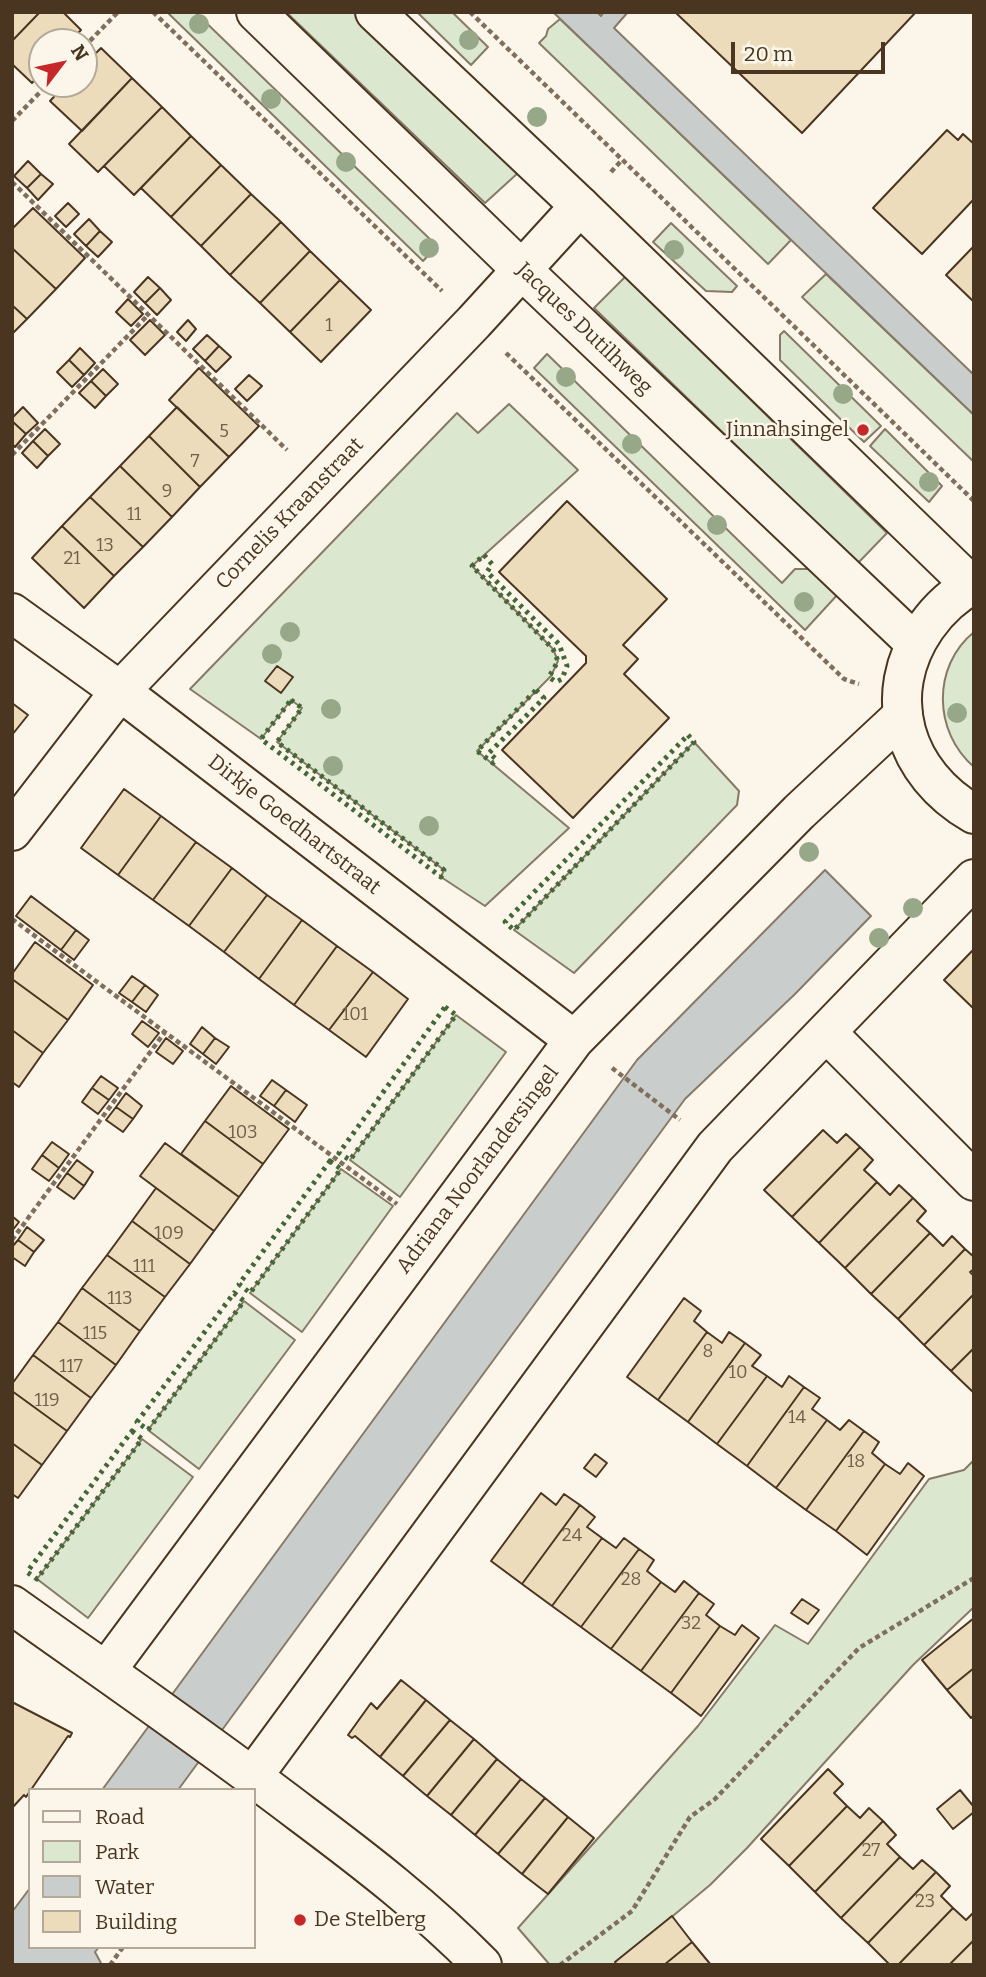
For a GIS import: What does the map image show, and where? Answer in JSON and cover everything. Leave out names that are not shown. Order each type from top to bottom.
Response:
[{"type":"street","name":"Jacques Dutilhweg","points":[[256,12],[522,270],[915,643]]},
{"type":"street","points":[[375,12],[972,585],[938,610],[915,643],[905,671],[902,701],[911,748],[929,778],[953,802],[974,814]]},
{"type":"street","name":"Cornelis Kraanstraat","points":[[12,831],[120,691],[580,206]]},
{"type":"street","name":"Dirkje Goedhartstraat","points":[[12,613],[120,691],[574,1040]]},
{"type":"street","name":"Adriana Noorlandersingel","points":[[106,1671],[574,1040],[799,812],[903,715]]},
{"type":"street","points":[[238,1765],[715,1147],[974,878]]},
{"type":"street","points":[[827,1032],[974,1181]]},
{"type":"street","points":[[12,1605],[238,1765],[370,1865],[482,1965]]},
{"type":"path","points":[[98,33],[118,12]]},
{"type":"path","points":[[470,12],[974,501]]},
{"type":"path","points":[[12,121],[34,98]]},
{"type":"path","points":[[13,184],[321,482]]},
{"type":"path","points":[[12,455],[148,315]]},
{"type":"path","points":[[12,919],[433,1230]]},
{"type":"path","points":[[12,1240],[165,1032]]},
{"type":"path","points":[[610,1067],[682,1122]]},
{"type":"path","points":[[560,1965],[632,1911],[690,1817],[715,1799],[859,1648],[974,1578]]},
{"type":"path","points":[[110,1965],[122,1949]]},
{"type":"green space","points":[[167,12],[195,12],[437,246],[423,261]]},
{"type":"green space","points":[[286,12],[353,12],[519,172],[485,203]]},
{"type":"green space","points":[[417,12],[452,12],[488,47],[471,65]]},
{"type":"green space","points":[[560,19],[791,240],[768,264],[539,43],[546,36],[548,29]]},
{"type":"green space","points":[[671,223],[737,286],[732,292],[706,291],[653,242]]},
{"type":"green space","points":[[826,274],[974,415],[974,462],[802,297]]},
{"type":"green space","points":[[625,277],[887,533],[858,563],[594,308]]},
{"type":"green space","points":[[784,331],[881,426],[864,442],[780,360],[780,335]]},
{"type":"green space","points":[[547,354],[782,583],[795,569],[814,569],[839,593],[805,630],[534,368]]},
{"type":"green space","points":[[509,404],[578,470],[472,566],[553,649],[558,661],[551,676],[477,751],[569,828],[485,906],[441,877],[444,870],[277,742],[302,708],[291,700],[261,739],[190,689],[457,413],[478,433]]},
{"type":"green space","points":[[885,429],[942,486],[929,502],[870,446]]},
{"type":"green space","points":[[974,632],[974,767],[951,736],[943,699],[945,680],[951,663],[960,646]]},
{"type":"green space","points":[[694,742],[739,791],[737,805],[574,973],[514,930]]},
{"type":"green space","points":[[456,1015],[506,1052],[400,1197],[350,1160]]},
{"type":"green space","points":[[341,1169],[393,1206],[302,1332],[250,1293]]},
{"type":"green space","points":[[244,1301],[295,1340],[199,1469],[148,1430]]},
{"type":"green space","points":[[142,1439],[193,1477],[88,1618],[37,1579]]},
{"type":"green space","points":[[974,1460],[974,1607],[913,1665],[747,1848],[710,1885],[614,1965],[550,1965],[518,1928],[698,1726],[775,1625],[808,1644],[929,1479],[964,1470]]},
{"type":"water","points":[[553,12],[597,12],[601,16],[604,12],[628,12],[614,28],[974,375],[974,415]]},
{"type":"water","points":[[825,870],[871,916],[795,994],[685,1099],[179,1788],[103,1788],[637,1060]]},
{"type":"water","points":[[28,1891],[28,1949],[97,1949],[95,1952],[102,1965],[12,1965],[12,1912]]},
{"type":"building","points":[[12,12],[40,12],[12,41]]},
{"type":"building","points":[[40,12],[63,12],[79,28],[28,28],[28,79],[12,64],[12,41]]},
{"type":"building","points":[[675,12],[916,12],[802,133]]},
{"type":"building","points":[[101,48],[132,78],[82,131],[50,101],[53,98],[98,98],[98,51]]},
{"type":"building","points":[[132,78],[162,107],[98,172],[69,144]]},
{"type":"building","points":[[162,107],[191,136],[134,195],[104,166]]},
{"type":"building","points":[[947,130],[958,140],[963,134],[974,144],[974,199],[922,254],[873,208]]},
{"type":"building","points":[[191,136],[221,165],[171,217],[141,188]]},
{"type":"building","points":[[28,161],[41,174],[27,188],[14,176]]},
{"type":"building","points":[[221,165],[251,194],[201,246],[171,217]]},
{"type":"building","points":[[41,174],[53,184],[38,200],[27,188]]},
{"type":"building","points":[[251,194],[281,222],[230,275],[201,246]]},
{"type":"building","points":[[68,203],[79,214],[66,227],[55,216]]},
{"type":"building","points":[[33,208],[85,258],[56,289],[12,248],[12,229]]},
{"type":"building","points":[[89,219],[100,231],[86,246],[74,234]]},
{"type":"building","points":[[281,222],[310,251],[260,303],[230,275]]},
{"type":"building","points":[[100,231],[112,242],[98,257],[86,246]]},
{"type":"building","points":[[974,246],[974,302],[946,275]]},
{"type":"building","points":[[12,248],[56,289],[27,319],[12,305]]},
{"type":"building","points":[[310,251],[340,280],[290,332],[260,303]]},
{"type":"building","points":[[148,277],[160,288],[145,303],[134,292]]},
{"type":"building","points":[[340,280],[371,310],[321,362],[290,332]]},
{"type":"building","points":[[160,288],[171,300],[157,315],[145,303]]},
{"type":"building","points":[[128,299],[143,314],[131,326],[116,312]]},
{"type":"building","points":[[12,305],[27,319],[12,334]]},
{"type":"building","points":[[150,320],[165,335],[145,355],[130,340]]},
{"type":"building","points":[[188,320],[196,329],[186,341],[177,332]]},
{"type":"building","points":[[207,335],[219,346],[205,361],[193,349]]},
{"type":"building","points":[[219,346],[231,357],[216,372],[205,361]]},
{"type":"building","points":[[80,348],[95,363],[84,375],[69,360]]},
{"type":"building","points":[[69,360],[84,375],[72,387],[57,372]]},
{"type":"building","points":[[199,368],[259,426],[229,457],[169,400]]},
{"type":"building","points":[[103,369],[118,384],[106,396],[91,381]]},
{"type":"building","points":[[249,375],[262,386],[247,401],[235,389]]},
{"type":"building","points":[[91,381],[106,396],[95,408],[79,393]]},
{"type":"building","points":[[23,407],[38,423],[26,434],[12,421]]},
{"type":"building","points":[[177,407],[229,457],[200,487],[149,436]]},
{"type":"building","points":[[12,421],[26,434],[15,447],[12,444]]},
{"type":"building","points":[[45,429],[60,444],[48,456],[33,441]]},
{"type":"building","points":[[149,436],[200,487],[172,517],[120,466]]},
{"type":"building","points":[[33,441],[48,456],[37,468],[22,453]]},
{"type":"building","points":[[120,466],[172,517],[143,547],[90,497]]},
{"type":"building","points":[[90,497],[143,547],[114,576],[62,526]]},
{"type":"building","points":[[567,501],[667,599],[623,645],[638,659],[624,674],[669,718],[573,818],[502,750],[586,663],[586,656],[499,572]]},
{"type":"building","points":[[62,526],[114,576],[84,608],[32,558]]},
{"type":"building","points":[[277,666],[293,677],[281,693],[265,681]]},
{"type":"building","points":[[12,703],[28,715],[12,735]]},
{"type":"building","points":[[124,789],[161,816],[118,875],[81,848]]},
{"type":"building","points":[[161,816],[196,842],[153,900],[118,875]]},
{"type":"building","points":[[196,842],[232,868],[189,926],[153,900]]},
{"type":"building","points":[[232,868],[267,895],[224,952],[189,926]]},
{"type":"building","points":[[267,895],[302,920],[259,979],[224,952]]},
{"type":"building","points":[[31,896],[76,930],[61,950],[16,916]]},
{"type":"building","points":[[302,920],[337,946],[294,1005],[259,979]]},
{"type":"building","points":[[76,930],[89,940],[74,960],[61,950]]},
{"type":"building","points":[[35,942],[93,985],[68,1020],[12,979],[12,974]]},
{"type":"building","points":[[337,946],[373,972],[329,1030],[294,1005]]},
{"type":"building","points":[[974,949],[974,1009],[944,980]]},
{"type":"building","points":[[373,972],[408,999],[366,1057],[329,1030]]},
{"type":"building","points":[[132,976],[145,985],[132,1002],[119,993]]},
{"type":"building","points":[[12,979],[68,1020],[43,1053],[12,1030]]},
{"type":"building","points":[[145,985],[158,995],[146,1012],[132,1002]]},
{"type":"building","points":[[142,1021],[159,1033],[148,1047],[132,1034]]},
{"type":"building","points":[[202,1027],[215,1038],[203,1054],[190,1044]]},
{"type":"building","points":[[12,1030],[43,1053],[19,1087],[12,1082]]},
{"type":"building","points":[[166,1038],[183,1051],[173,1064],[156,1052]]},
{"type":"building","points":[[215,1038],[229,1047],[216,1064],[203,1054]]},
{"type":"building","points":[[101,1076],[118,1088],[109,1100],[92,1088]]},
{"type":"building","points":[[272,1080],[286,1090],[274,1106],[260,1096]]},
{"type":"building","points":[[231,1086],[289,1129],[263,1164],[205,1121]]},
{"type":"building","points":[[92,1088],[109,1100],[98,1114],[82,1102]]},
{"type":"building","points":[[286,1090],[307,1105],[295,1122],[274,1106]]},
{"type":"building","points":[[126,1093],[142,1106],[133,1119],[116,1107]]},
{"type":"building","points":[[116,1107],[133,1119],[123,1132],[106,1120]]},
{"type":"building","points":[[205,1121],[263,1164],[239,1197],[181,1154]]},
{"type":"building","points":[[823,1130],[837,1143],[846,1134],[860,1147],[792,1217],[764,1190]]},
{"type":"building","points":[[52,1142],[69,1154],[59,1168],[42,1155]]},
{"type":"building","points":[[165,1143],[239,1197],[214,1231],[140,1176]]},
{"type":"building","points":[[860,1147],[873,1160],[864,1170],[877,1182],[819,1243],[792,1217]]},
{"type":"building","points":[[42,1155],[59,1168],[49,1181],[32,1169]]},
{"type":"building","points":[[77,1160],[93,1172],[84,1186],[67,1173]]},
{"type":"building","points":[[67,1173],[84,1186],[74,1199],[57,1187]]},
{"type":"building","points":[[877,1182],[890,1195],[899,1185],[913,1198],[845,1268],[819,1243]]},
{"type":"building","points":[[156,1188],[214,1231],[190,1264],[132,1221]]},
{"type":"building","points":[[913,1198],[926,1211],[917,1221],[930,1233],[871,1294],[845,1268]]},
{"type":"building","points":[[12,1216],[19,1222],[12,1231]]},
{"type":"building","points":[[132,1221],[190,1264],[165,1297],[107,1255]]},
{"type":"building","points":[[27,1227],[44,1240],[34,1252],[18,1240]]},
{"type":"building","points":[[930,1233],[943,1246],[952,1236],[965,1249],[898,1319],[871,1294]]},
{"type":"building","points":[[18,1240],[34,1252],[25,1266],[12,1257],[12,1247]]},
{"type":"building","points":[[965,1249],[974,1257],[974,1269],[970,1272],[974,1276],[974,1294],[924,1345],[898,1319]]},
{"type":"building","points":[[107,1255],[165,1297],[140,1331],[82,1288]]},
{"type":"building","points":[[82,1288],[140,1331],[116,1365],[58,1322]]},
{"type":"building","points":[[974,1294],[974,1348],[951,1371],[924,1345]]},
{"type":"building","points":[[684,1298],[701,1311],[694,1321],[707,1332],[658,1400],[627,1377]]},
{"type":"building","points":[[58,1322],[116,1365],[91,1398],[33,1355]]},
{"type":"building","points":[[707,1332],[722,1343],[729,1332],[745,1343],[688,1422],[658,1400]]},
{"type":"building","points":[[745,1343],[761,1355],[752,1366],[767,1376],[717,1444],[688,1422]]},
{"type":"building","points":[[974,1348],[974,1393],[951,1371]]},
{"type":"building","points":[[33,1355],[91,1398],[67,1431],[12,1391],[12,1384]]},
{"type":"building","points":[[767,1376],[782,1387],[789,1376],[804,1387],[747,1466],[717,1444]]},
{"type":"building","points":[[804,1387],[820,1398],[812,1409],[827,1420],[776,1488],[747,1466]]},
{"type":"building","points":[[12,1391],[67,1431],[42,1465],[12,1443]]},
{"type":"building","points":[[827,1420],[840,1430],[849,1420],[864,1431],[806,1510],[776,1488]]},
{"type":"building","points":[[864,1431],[879,1442],[872,1453],[885,1464],[836,1531],[806,1510]]},
{"type":"building","points":[[12,1443],[42,1465],[18,1498],[12,1494]]},
{"type":"building","points":[[595,1454],[607,1463],[596,1477],[584,1468]]},
{"type":"building","points":[[908,1463],[924,1476],[867,1555],[836,1531],[885,1464],[900,1474]]},
{"type":"building","points":[[541,1493],[556,1505],[564,1494],[580,1505],[522,1584],[491,1561]]},
{"type":"building","points":[[580,1505],[595,1517],[587,1527],[602,1538],[552,1606],[522,1584]]},
{"type":"building","points":[[602,1538],[616,1548],[624,1538],[639,1549],[581,1627],[552,1606]]},
{"type":"building","points":[[639,1549],[654,1560],[647,1571],[661,1582],[611,1649],[581,1627]]},
{"type":"building","points":[[684,1581],[699,1593],[641,1671],[611,1649],[661,1582],[675,1592]]},
{"type":"building","points":[[699,1593],[714,1604],[706,1615],[720,1626],[671,1693],[641,1671]]},
{"type":"building","points":[[802,1599],[819,1610],[808,1624],[791,1613]]},
{"type":"building","points":[[974,1618],[974,1668],[947,1690],[922,1660]]},
{"type":"building","points":[[742,1625],[759,1638],[701,1716],[671,1693],[720,1626],[735,1635]]},
{"type":"building","points":[[974,1668],[974,1715],[971,1718],[947,1690]]},
{"type":"building","points":[[401,1680],[426,1700],[380,1757],[355,1736],[352,1738],[348,1735],[371,1703],[377,1709]]},
{"type":"building","points":[[426,1700],[450,1720],[403,1776],[380,1757]]},
{"type":"building","points":[[12,1702],[72,1733],[32,1788],[28,1788],[26,1797],[24,1795],[12,1808]]},
{"type":"building","points":[[450,1720],[474,1739],[427,1796],[403,1776]]},
{"type":"building","points":[[474,1739],[497,1759],[451,1815],[427,1796]]},
{"type":"building","points":[[497,1759],[521,1779],[475,1835],[451,1815]]},
{"type":"building","points":[[828,1769],[843,1784],[834,1793],[847,1806],[789,1866],[761,1839]]},
{"type":"building","points":[[521,1779],[545,1798],[498,1854],[475,1835]]},
{"type":"building","points":[[960,1790],[974,1807],[974,1812],[953,1829],[937,1809]]},
{"type":"building","points":[[545,1798],[568,1817],[522,1874],[498,1854]]},
{"type":"building","points":[[847,1806],[860,1818],[869,1808],[883,1821],[815,1892],[789,1866]]},
{"type":"building","points":[[568,1817],[594,1838],[548,1894],[522,1874]]},
{"type":"building","points":[[883,1821],[896,1835],[887,1844],[900,1857],[841,1918],[815,1892]]},
{"type":"building","points":[[900,1857],[913,1869],[922,1860],[936,1872],[868,1943],[841,1918]]},
{"type":"building","points":[[936,1872],[950,1886],[941,1896],[953,1908],[898,1965],[890,1965],[868,1943]]},
{"type":"building","points":[[953,1908],[966,1920],[974,1912],[974,1940],[949,1965],[898,1965]]},
{"type":"building","points":[[672,1916],[692,1942],[664,1965],[617,1965],[615,1962]]},
{"type":"building","points":[[974,1940],[974,1965],[949,1965]]},
{"type":"building","points":[[692,1942],[711,1965],[664,1965]]},
{"type":"hedge","points":[[484,555],[492,564],[487,572],[559,644],[567,666],[562,679],[556,682],[549,677],[558,661],[553,649],[472,566],[484,555]]},
{"type":"hedge","points":[[536,690],[544,698],[489,753],[496,759],[493,763],[477,751],[536,690]]},
{"type":"hedge","points":[[291,700],[302,708],[277,742],[444,870],[441,877],[261,739],[291,700]]},
{"type":"hedge","points":[[688,735],[694,742],[514,930],[505,922],[688,735]]},
{"type":"hedge","points":[[445,1007],[456,1015],[350,1160],[339,1153],[445,1007]]},
{"type":"hedge","points":[[330,1161],[341,1169],[250,1293],[239,1284],[330,1161]]},
{"type":"hedge","points":[[234,1293],[244,1301],[148,1430],[137,1422],[234,1293]]},
{"type":"hedge","points":[[132,1431],[142,1439],[37,1579],[27,1572],[132,1431]]},
{"type":"place","name":"Jinnahsingel","points":[[863,430]]},
{"type":"place","name":"De Stelberg","points":[[300,1920]]}]
